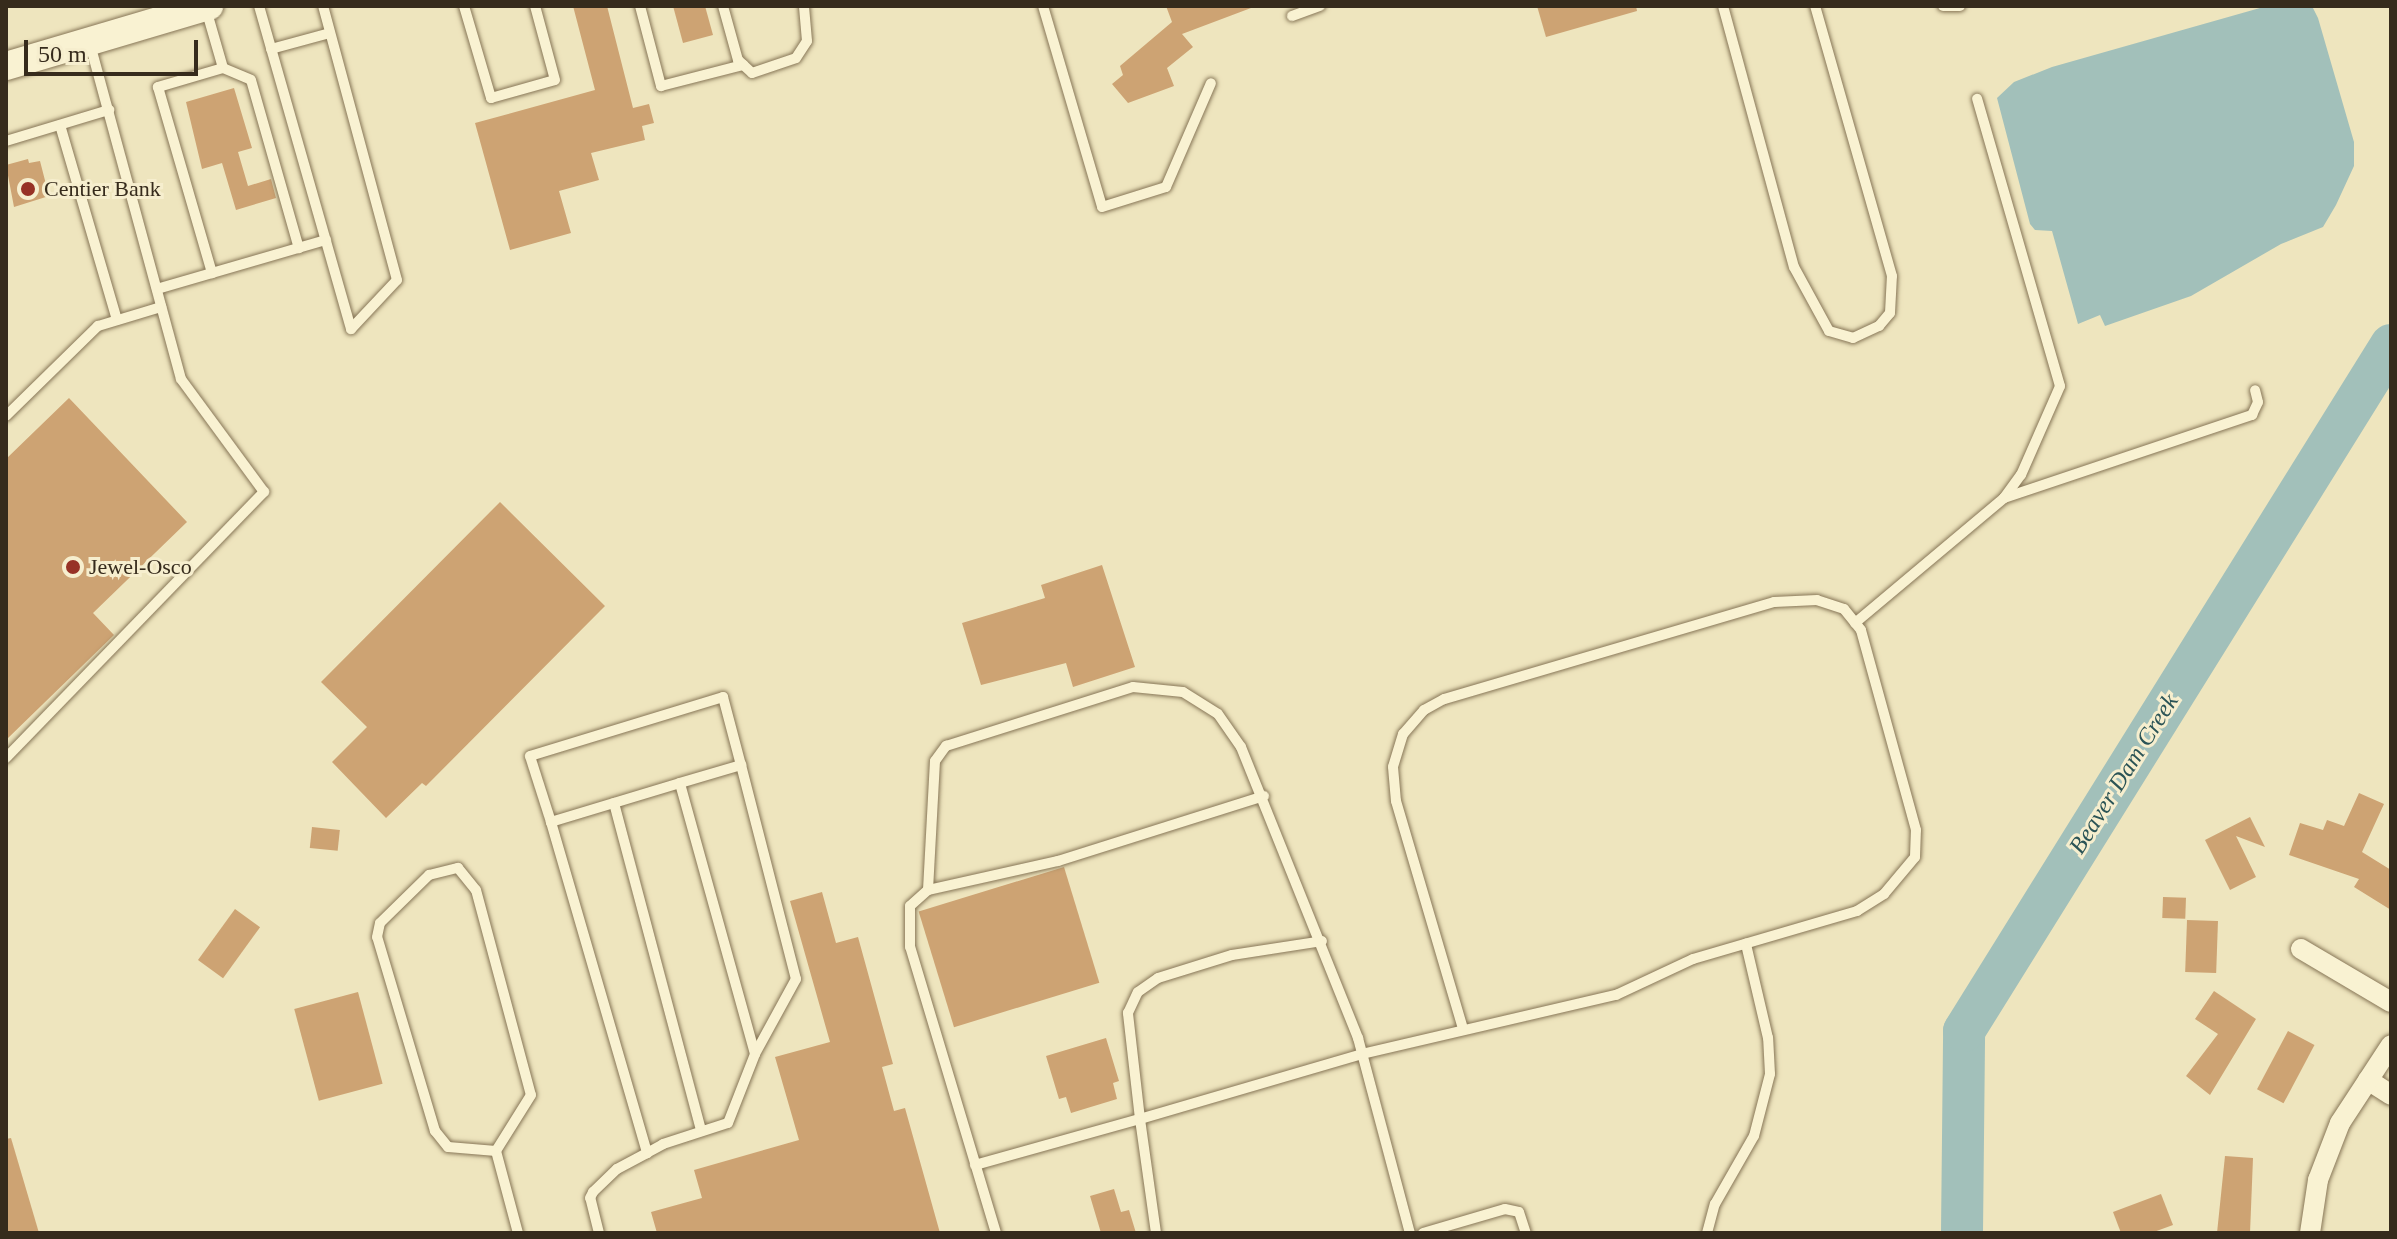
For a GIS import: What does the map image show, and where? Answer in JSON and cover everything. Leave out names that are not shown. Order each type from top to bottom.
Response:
[{"type":"main road","points":[[6,66],[207,6]]},
{"type":"street","points":[[2301,949],[2391,1002]]},
{"type":"street","points":[[2310,1233],[2318,1180],[2340,1123],[2391,1045]]},
{"type":"street","points":[[2368,1080],[2391,1095]]},
{"type":"lane","points":[[207,6],[223,68]]},
{"type":"lane","points":[[259,6],[351,329],[397,280],[323,6]]},
{"type":"lane","points":[[464,6],[491,98],[555,80],[535,6]]},
{"type":"lane","points":[[640,6],[661,86],[743,65]]},
{"type":"lane","points":[[723,6],[743,65],[752,73],[796,58],[807,41],[804,6]]},
{"type":"lane","points":[[1043,6],[1102,207],[1166,187],[1211,83]]},
{"type":"lane","points":[[1292,16],[1320,6]]},
{"type":"lane","points":[[1723,6],[1794,267],[1829,331],[1853,338],[1879,326],[1890,313],[1892,276],[1815,6]]},
{"type":"lane","points":[[1943,6],[1960,6]]},
{"type":"lane","points":[[271,49],[330,33]]},
{"type":"lane","points":[[6,758],[264,492],[181,379],[90,41]]},
{"type":"lane","points":[[212,273],[158,87],[223,68],[251,80],[299,248]]},
{"type":"lane","points":[[1855,623],[2004,498],[2021,475],[2060,386],[1977,99]]},
{"type":"lane","points":[[6,141],[109,110]]},
{"type":"lane","points":[[60,125],[117,320]]},
{"type":"lane","points":[[157,289],[326,240]]},
{"type":"lane","points":[[6,416],[98,326],[161,307]]},
{"type":"lane","points":[[2004,498],[2252,415],[2258,402],[2255,390]]},
{"type":"lane","points":[[975,1165],[1362,1054],[1616,995],[1693,959],[1857,911],[1904,876],[1915,857],[1907,787],[1855,623],[1844,609],[1817,600],[1774,602],[1444,699],[1424,710],[1399,745],[1393,767],[1396,801],[1463,1029]]},
{"type":"lane","points":[[928,890],[935,761],[946,746],[1133,687],[1183,692],[1218,714],[1241,747],[1264,796],[1322,941],[1362,1054],[1410,1233]]},
{"type":"lane","points":[[599,1233],[590,1198],[617,1169],[647,1153],[663,1144],[728,1123],[755,1054],[796,979],[723,697],[530,756],[647,1153]]},
{"type":"lane","points":[[551,822],[741,765]]},
{"type":"lane","points":[[680,783],[755,1054]]},
{"type":"lane","points":[[996,1233],[910,947],[910,906],[928,890],[1058,861],[1264,796]]},
{"type":"lane","points":[[614,803],[701,1131]]},
{"type":"lane","points":[[496,1151],[448,1147],[435,1131],[377,937],[380,923],[429,875],[458,868],[476,890],[531,1095],[496,1151],[518,1233]]},
{"type":"lane","points":[[1156,1233],[1127,1035],[1128,1013],[1138,992],[1158,978],[1232,955],[1322,941]]},
{"type":"lane","points":[[1707,1233],[1715,1204],[1754,1136],[1770,1074],[1768,1038],[1746,944]]},
{"type":"lane","points":[[1423,1233],[1505,1209],[1519,1212],[1526,1233]]},
{"type":"water","points":[[2267,6],[2312,6],[2354,142],[2354,166],[2323,227],[2281,244],[2191,296],[2105,326],[2100,315],[2078,324],[2052,231],[2035,230],[2030,224],[1997,98],[2014,82],[2052,67]]},
{"type":"building","points":[[573,6],[607,6],[633,108],[649,104],[654,123],[642,126],[645,140],[591,153],[599,180],[559,191],[571,233],[510,250],[475,123],[595,90]]},
{"type":"building","points":[[673,6],[705,6],[713,35],[683,43]]},
{"type":"building","points":[[1166,6],[1251,8],[1182,34],[1193,47],[1167,68],[1174,86],[1128,103],[1112,84],[1123,75],[1120,66],[1172,22]]},
{"type":"building","points":[[1537,6],[1636,6],[1637,11],[1546,37]]},
{"type":"building","points":[[234,88],[252,148],[238,152],[248,186],[271,179],[276,198],[236,210],[222,163],[202,169],[186,102]]},
{"type":"building","name":"Centier Bank","points":[[28,159],[29,163],[40,161],[49,196],[14,207],[6,165]]},
{"type":"building","name":"Jewel-Osco","points":[[69,398],[187,522],[93,613],[114,635],[6,740],[6,459]]},
{"type":"building","points":[[500,502],[605,606],[426,786],[422,783],[386,818],[332,762],[367,727],[321,682]]},
{"type":"building","points":[[1102,565],[1135,667],[1073,687],[1066,663],[981,685],[962,623],[1045,598],[1041,585]]},
{"type":"building","points":[[2359,793],[2384,804],[2362,852],[2391,870],[2391,910],[2354,887],[2359,879],[2289,855],[2300,823],[2323,830],[2327,820],[2344,826]]},
{"type":"building","points":[[2250,817],[2265,847],[2236,836],[2256,877],[2230,890],[2205,840]]},
{"type":"building","points":[[312,827],[340,830],[338,851],[310,848]]},
{"type":"building","points":[[1064,867],[1099,983],[954,1027],[919,911]]},
{"type":"building","points":[[822,892],[836,943],[858,937],[893,1064],[882,1067],[894,1111],[905,1108],[940,1233],[657,1233],[651,1212],[702,1198],[694,1170],[799,1140],[775,1057],[830,1042],[790,901]]},
{"type":"building","points":[[2163,897],[2186,898],[2185,919],[2162,918]]},
{"type":"building","points":[[235,909],[260,927],[223,978],[198,960]]},
{"type":"building","points":[[2187,920],[2218,921],[2216,973],[2185,972]]},
{"type":"building","points":[[2214,991],[2256,1019],[2210,1095],[2186,1076],[2218,1034],[2195,1019]]},
{"type":"building","points":[[358,992],[383,1084],[319,1101],[294,1009]]},
{"type":"building","points":[[2288,1031],[2314,1045],[2284,1103],[2257,1089]]},
{"type":"building","points":[[1106,1038],[1119,1081],[1113,1083],[1117,1099],[1071,1113],[1066,1097],[1059,1099],[1046,1056]]},
{"type":"building","points":[[11,1138],[39,1233],[6,1233],[6,1139]]},
{"type":"building","points":[[2225,1156],[2253,1158],[2250,1233],[2217,1233]]},
{"type":"building","points":[[1114,1189],[1121,1212],[1129,1210],[1136,1233],[1101,1233],[1090,1196]]},
{"type":"building","points":[[2161,1194],[2173,1225],[2151,1233],[2121,1233],[2113,1212]]},
{"type":"waterway","name":"Beaver Dam Creek","points":[[1962,1233],[1964,1031],[2391,345]]},
{"type":"place","name":"Centier Bank","points":[[28,189]]},
{"type":"place","name":"Jewel-Osco","points":[[73,567]]}]
